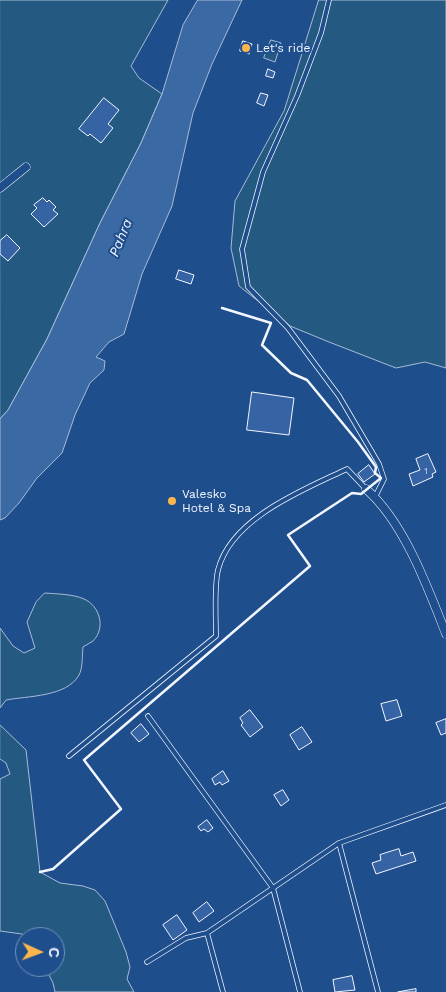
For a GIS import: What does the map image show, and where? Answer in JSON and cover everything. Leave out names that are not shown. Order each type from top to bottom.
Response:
[{"type":"street","points":[[0,188],[26,167]]},
{"type":"street","points":[[366,489],[375,497],[394,523],[424,578],[446,634]]},
{"type":"lane","points":[[329,0],[321,33],[297,96],[263,172],[242,250],[248,287],[288,328],[339,396],[380,464],[384,479],[375,497]]},
{"type":"lane","points":[[69,756],[216,636],[218,571],[224,555],[238,532],[286,498],[347,470],[366,489]]},
{"type":"lane","points":[[148,716],[273,888],[300,992]]},
{"type":"lane","points":[[147,962],[186,938],[208,933],[339,843],[446,805]]},
{"type":"lane","points":[[339,843],[378,992]]},
{"type":"lane","points":[[208,933],[222,992]]},
{"type":"shaded area","points":[[0,0],[168,0],[131,66],[139,78],[162,94],[141,143],[100,223],[47,339],[8,410],[0,419]]},
{"type":"shaded area","points":[[319,0],[446,0],[446,368],[425,362],[396,368],[329,342],[290,326],[239,286],[231,248],[235,201],[284,111]]},
{"type":"shaded area","points":[[271,40],[281,43],[275,62],[264,58]]},
{"type":"shaded area","points":[[45,593],[75,596],[90,602],[99,618],[100,624],[97,636],[83,647],[82,665],[79,675],[65,688],[56,692],[6,700],[0,708],[0,628],[13,646],[24,653],[35,648],[27,622],[36,602]]},
{"type":"shaded area","points":[[0,725],[26,750],[40,872],[60,883],[83,886],[95,890],[105,901],[126,952],[130,967],[127,979],[134,992],[55,992],[50,977],[65,977],[65,927],[15,927],[15,933],[0,931],[0,779],[10,774],[6,763],[0,759]]},
{"type":"water","name":"Pahra","points":[[198,0],[242,0],[212,64],[193,113],[172,206],[142,274],[124,334],[109,342],[96,357],[105,361],[104,370],[90,383],[75,415],[62,453],[37,478],[19,503],[5,518],[0,520],[0,419],[8,410],[47,339],[100,223],[141,143],[162,94],[183,25]]},
{"type":"building","name":"Let's ride","points":[[243,41],[252,44],[249,54],[240,51]]},
{"type":"building","points":[[268,69],[275,72],[273,78],[266,76]]},
{"type":"building","points":[[261,93],[268,95],[264,106],[257,103]]},
{"type":"building","points":[[104,98],[119,110],[108,124],[113,128],[101,143],[90,134],[88,136],[79,129]]},
{"type":"building","points":[[43,198],[47,202],[49,200],[56,207],[53,210],[58,214],[44,227],[31,214],[37,208],[34,205]]},
{"type":"building","points":[[7,235],[20,248],[8,261],[0,254],[0,241]]},
{"type":"building","points":[[179,270],[194,275],[191,284],[176,279]]},
{"type":"building","points":[[252,392],[294,398],[289,435],[247,430]]},
{"type":"building","points":[[428,454],[436,472],[432,474],[433,477],[413,486],[409,474],[420,470],[416,459]]},
{"type":"building","points":[[369,465],[375,474],[364,482],[358,474]]},
{"type":"building","points":[[397,700],[402,716],[386,721],[381,704]]},
{"type":"building","points":[[250,710],[263,727],[250,737],[241,725],[243,723],[240,718]]},
{"type":"building","points":[[446,719],[446,733],[441,735],[436,723]]},
{"type":"building","points":[[141,724],[149,734],[139,742],[131,733]]},
{"type":"building","points":[[302,727],[312,742],[299,750],[290,735]]},
{"type":"building","points":[[223,771],[229,781],[222,785],[220,782],[215,785],[212,779]]},
{"type":"building","points":[[283,790],[289,800],[281,806],[274,795]]},
{"type":"building","points":[[207,820],[213,828],[208,832],[204,829],[201,831],[198,827]]},
{"type":"building","points":[[399,849],[401,856],[413,852],[416,861],[376,874],[372,863],[381,860],[380,855]]},
{"type":"building","points":[[207,902],[214,911],[199,922],[193,913]]},
{"type":"building","points":[[177,915],[187,930],[173,940],[163,925]]},
{"type":"building","points":[[352,976],[355,990],[335,992],[333,980]]},
{"type":"building","points":[[416,989],[416,992],[398,992]]},
{"type":"wall","points":[[40,872],[53,869],[121,809],[84,760],[310,566],[288,535],[352,493],[361,494],[381,478],[375,473],[376,467],[358,442],[307,380],[291,373],[262,345],[271,323],[222,308]]},
{"type":"place","name":"Let's ride","points":[[246,48]]},
{"type":"place","name":"Valesko Hotel & Spa","points":[[172,501]]}]
